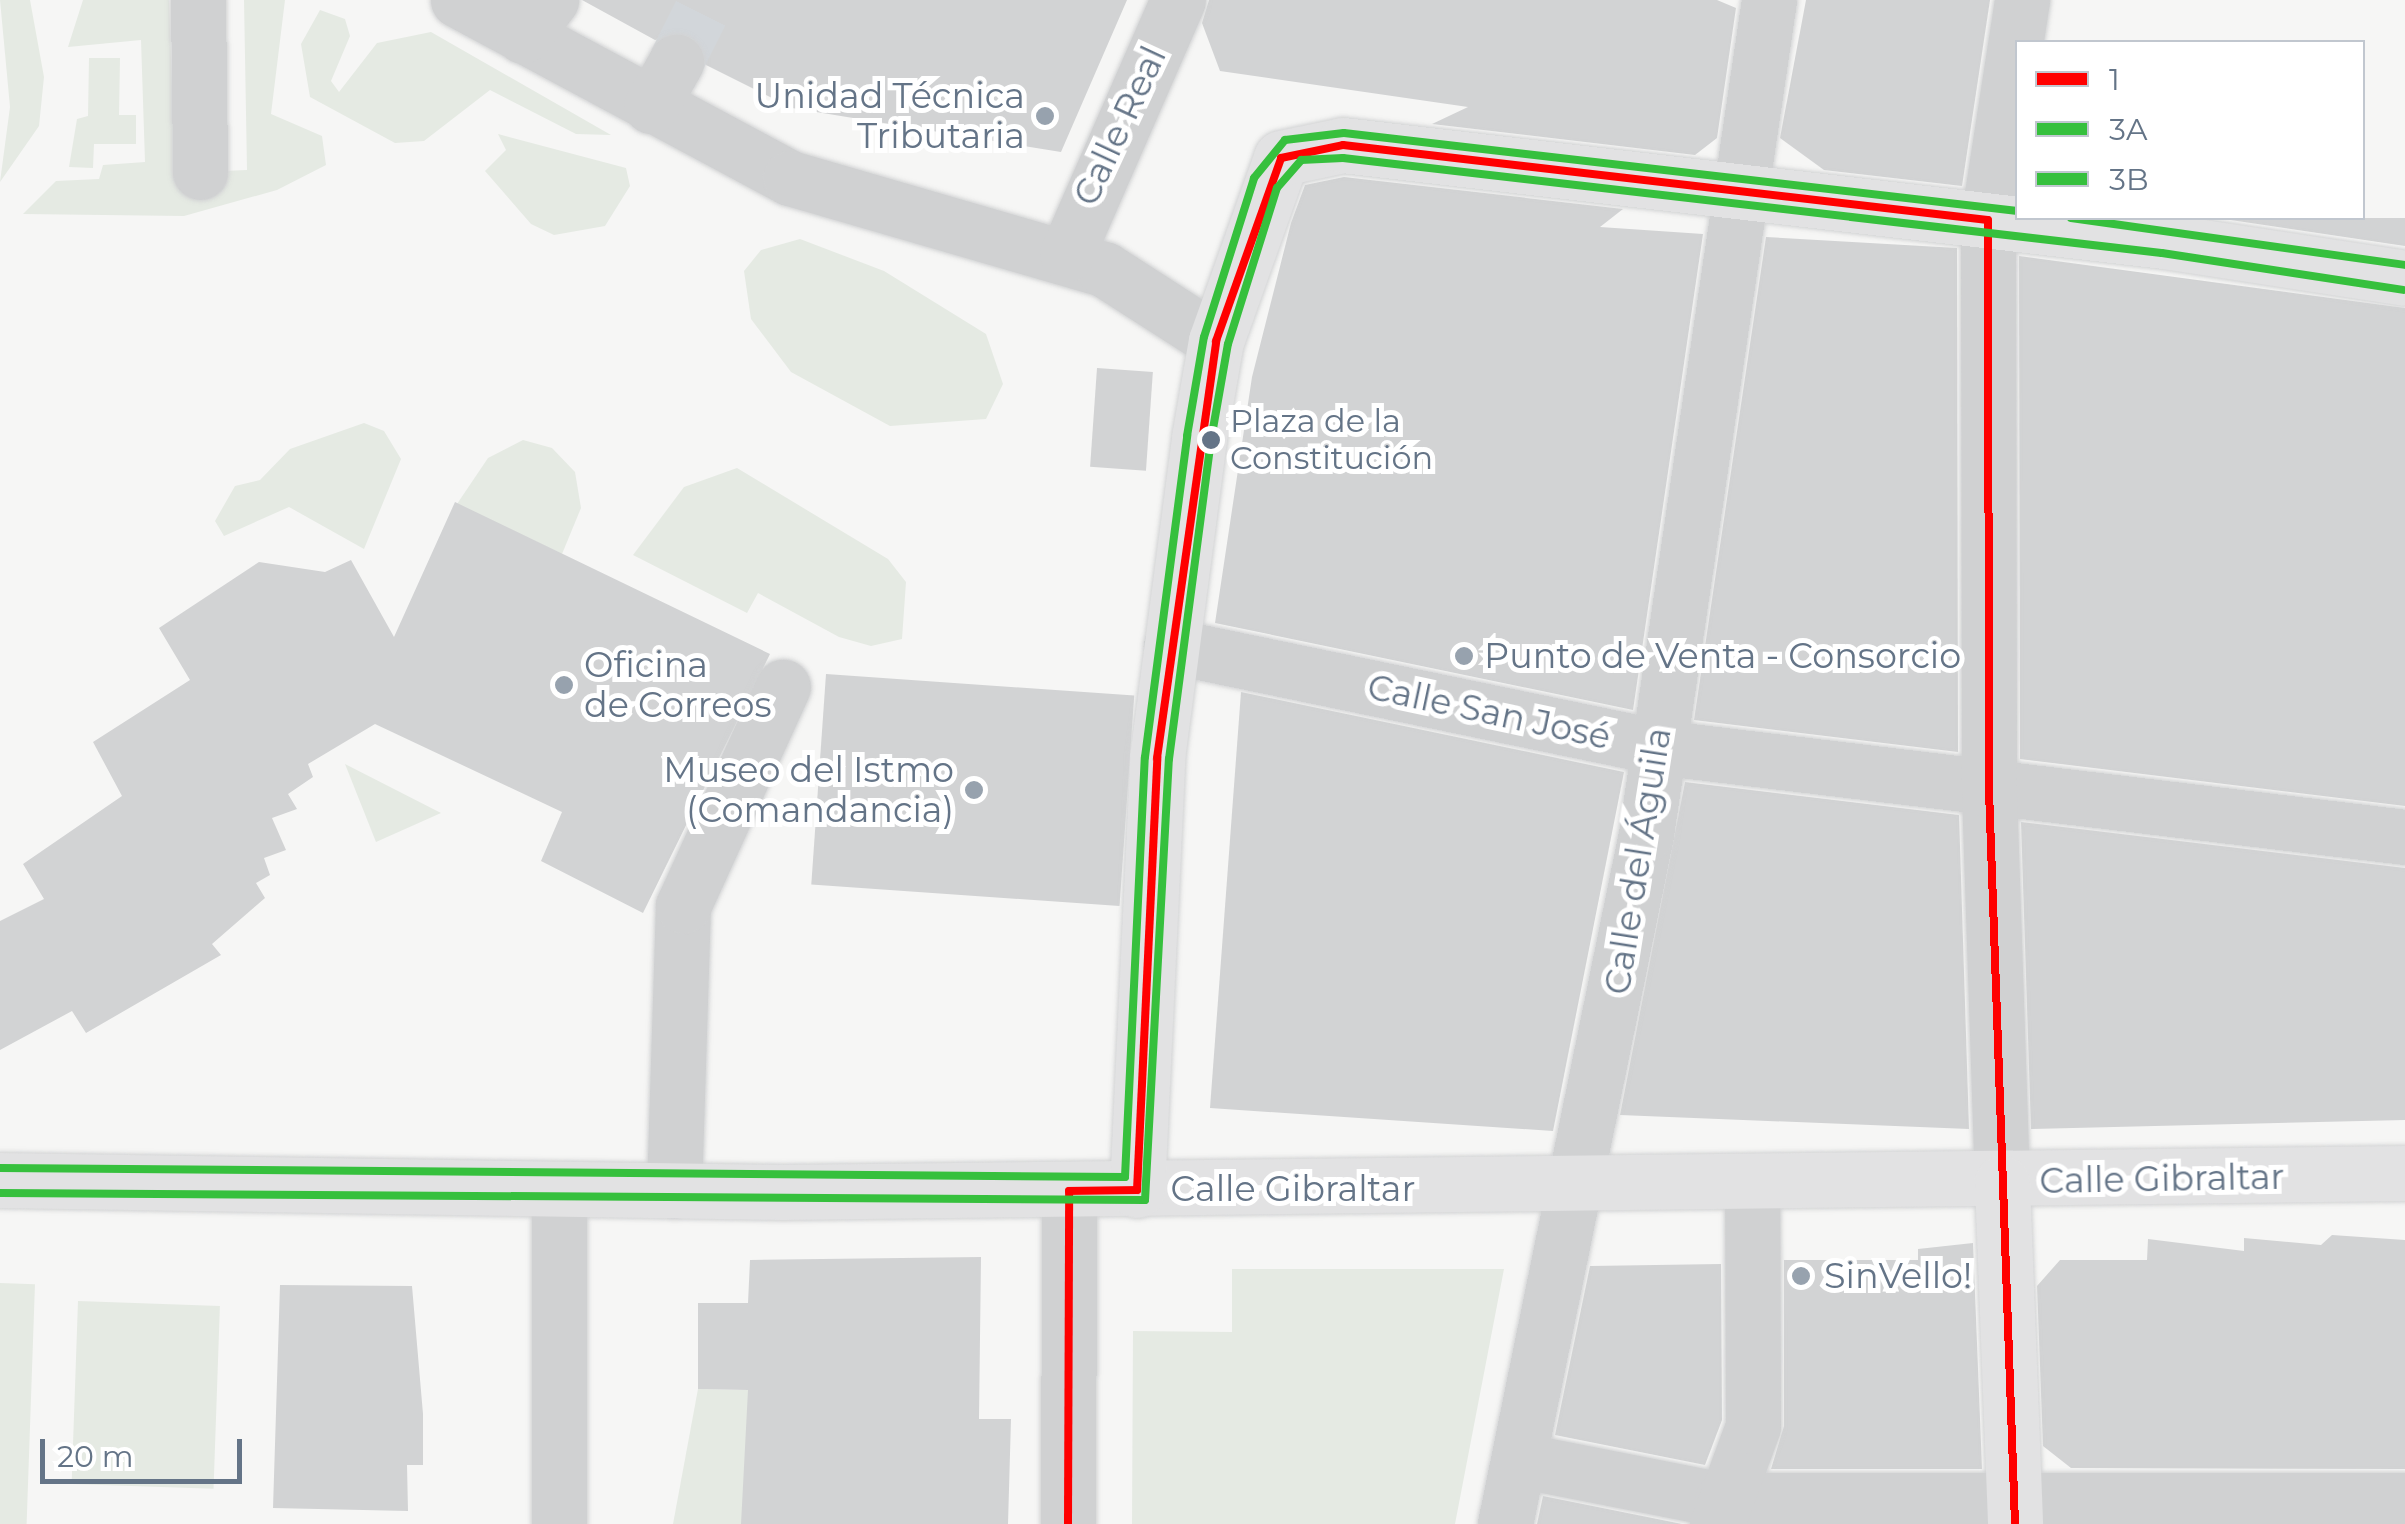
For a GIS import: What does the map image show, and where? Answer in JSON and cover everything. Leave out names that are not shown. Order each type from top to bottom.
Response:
[{"type":"main road","points":[[1138,1190],[1157,758],[1171,646],[1216,341],[1280,158],[1343,145],[1988,220],[2405,278]]},
{"type":"main road","name":"Calle Gibraltar","points":[[0,1180],[558,1190],[1138,1190],[2002,1184],[2405,1173]]},
{"type":"main road","points":[[2002,1184],[2015,1512]]},
{"type":"street","points":[[198,0],[209,172],[217,0]]},
{"type":"street","points":[[458,0],[537,18],[663,84],[790,178],[1067,254],[1168,306],[1216,341]]},
{"type":"street","name":"Calle Real","points":[[1067,254],[1178,0]]},
{"type":"street","name":"Calle del Águila","points":[[1505,1524],[1576,1186],[1657,747],[1735,192],[1769,0]]},
{"type":"street","points":[[2016,40],[2022,0]]},
{"type":"street","points":[[2002,1184],[1989,790],[1988,220],[2015,45]]},
{"type":"street","name":"Calle San José","points":[[1171,646],[1657,747],[1989,790],[2405,837]]},
{"type":"street","points":[[674,1191],[683,906],[783,686]]},
{"type":"street","points":[[1719,1512],[1744,1467],[1753,1426],[1752,1185]]},
{"type":"street","points":[[558,1190],[558,1524]]},
{"type":"street","points":[[1068,1524],[1069,1190]]},
{"type":"street","points":[[1519,1460],[1719,1512],[2015,1512],[2405,1500]]},
{"type":"shaded area","points":[[0,0],[30,0],[44,77],[39,126],[0,182],[10,107]]},
{"type":"shaded area","points":[[83,0],[169,0],[175,173],[247,170],[244,0],[285,0],[271,114],[322,136],[326,165],[277,190],[184,216],[23,214],[56,181],[99,179],[103,165],[145,162],[141,40],[68,47]]},
{"type":"shaded area","points":[[320,10],[345,19],[350,36],[331,81],[339,92],[377,43],[431,32],[611,135],[576,134],[490,90],[424,141],[395,143],[310,97],[301,44]]},
{"type":"shaded area","points":[[89,58],[120,58],[119,115],[136,115],[136,144],[94,144],[93,168],[69,167],[77,119],[88,116]]},
{"type":"shaded area","points":[[498,134],[626,168],[630,186],[605,226],[554,235],[531,224],[485,171],[506,150]]},
{"type":"shaded area","points":[[800,239],[884,271],[986,334],[1003,384],[986,419],[890,426],[791,372],[751,319],[744,271],[761,250]]},
{"type":"shaded area","points":[[364,423],[384,431],[401,459],[364,549],[289,507],[224,536],[215,521],[235,486],[260,480],[290,449]]},
{"type":"shaded area","points":[[523,440],[552,448],[575,472],[581,508],[562,554],[457,504],[488,458]]},
{"type":"shaded area","points":[[737,468],[888,559],[906,582],[902,639],[871,646],[839,637],[758,593],[747,613],[633,555],[684,487]]},
{"type":"shaded area","points":[[345,764],[441,813],[376,842]]},
{"type":"shaded area","points":[[1232,1269],[1504,1269],[1455,1524],[1132,1524],[1133,1331],[1232,1332]]},
{"type":"shaded area","points":[[0,1283],[35,1284],[27,1524],[0,1524]]},
{"type":"shaded area","points":[[78,1301],[220,1306],[214,1489],[72,1484]]},
{"type":"shaded area","points":[[698,1389],[748,1390],[822,1524],[673,1524]]},
{"type":"building","points":[[582,0],[1127,0],[1061,152],[792,108],[706,65],[691,34],[655,40]]},
{"type":"building","points":[[1209,0],[1717,0],[1736,8],[1717,138],[1695,155],[1432,124],[1468,107],[1220,71],[1202,23]]},
{"type":"building","points":[[1806,0],[1990,0],[1962,186],[1824,170],[1780,138]]},
{"type":"building","points":[[1344,177],[1623,209],[1600,227],[1703,234],[1633,710],[1215,623],[1252,377],[1291,223],[1305,185]]},
{"type":"building","points":[[2405,218],[2405,246],[2230,220]]},
{"type":"building","points":[[1766,237],[1957,248],[1958,752],[1694,720]]},
{"type":"building","points":[[2019,256],[2405,308],[2405,806],[2020,759]]},
{"type":"building","points":[[1097,368],[1153,372],[1146,471],[1090,467]]},
{"type":"building","points":[[455,502],[770,654],[643,913],[541,861],[562,812],[375,724],[308,764],[313,777],[288,794],[297,809],[272,818],[286,850],[264,858],[270,875],[256,883],[265,898],[212,944],[221,955],[86,1033],[72,1011],[0,1050],[0,921],[44,899],[23,864],[122,796],[93,742],[190,680],[159,628],[259,562],[325,572],[351,560],[394,637]]},
{"type":"building","name":"Museo del Istmo (Comandancia)","points":[[826,674],[1134,696],[1120,906],[811,884]]},
{"type":"building","points":[[1241,692],[1624,772],[1553,1131],[1210,1108]]},
{"type":"building","points":[[1685,782],[1959,815],[1969,1129],[1620,1115]]},
{"type":"building","points":[[2021,822],[2405,868],[2405,1120],[2031,1129]]},
{"type":"building","points":[[2332,1235],[2405,1240],[2405,1469],[2071,1468],[2043,1446],[2037,1286],[2060,1260],[2147,1260],[2148,1239],[2244,1251],[2244,1238],[2321,1245]]},
{"type":"building","points":[[1973,1243],[1982,1469],[1771,1469],[1784,1426],[1784,1260],[1918,1260],[1918,1249]]},
{"type":"building","points":[[981,1257],[979,1419],[1011,1419],[1008,1524],[741,1524],[748,1390],[698,1389],[698,1303],[748,1303],[750,1260]]},
{"type":"building","points":[[1721,1264],[1722,1420],[1705,1465],[1555,1435],[1590,1266]]},
{"type":"building","points":[[280,1285],[412,1286],[423,1414],[423,1465],[407,1465],[408,1511],[273,1508]]},
{"type":"building","points":[[1543,1496],[1682,1524],[1537,1524]]},
{"type":"tunnel","points":[[676,62],[707,0]]},
{"type":"transit line","name":"3B","points":[[0,1168],[1125,1177],[1145,757],[1187,436],[1204,337],[1254,178],[1285,140],[1344,133],[2015,211]]},
{"type":"transit line","name":"1","points":[[1068,1524],[1069,1191],[1137,1190],[1157,758],[1216,341],[1281,158],[1343,145],[1988,220],[1989,790],[2015,1524]]},
{"type":"transit line","name":"3A","points":[[0,1193],[1145,1200],[1169,759],[1211,440],[1228,344],[1277,188],[1301,160],[1343,158],[2162,253],[2403,290]]},
{"type":"transit line","name":"3B","points":[[2085,220],[2405,265]]},
{"type":"place","name":"Unidad Técnica Tributaria","points":[[1045,116]]},
{"type":"place","name":"Plaza de la Constitución","points":[[1211,440]]},
{"type":"place","name":"Punto de Venta - Consorcio","points":[[1464,656]]},
{"type":"place","name":"Oficina de Correos","points":[[564,685]]},
{"type":"place","name":"Museo del Istmo (Comandancia)","points":[[974,790]]},
{"type":"place","name":"SinVello!","points":[[1801,1276]]}]
